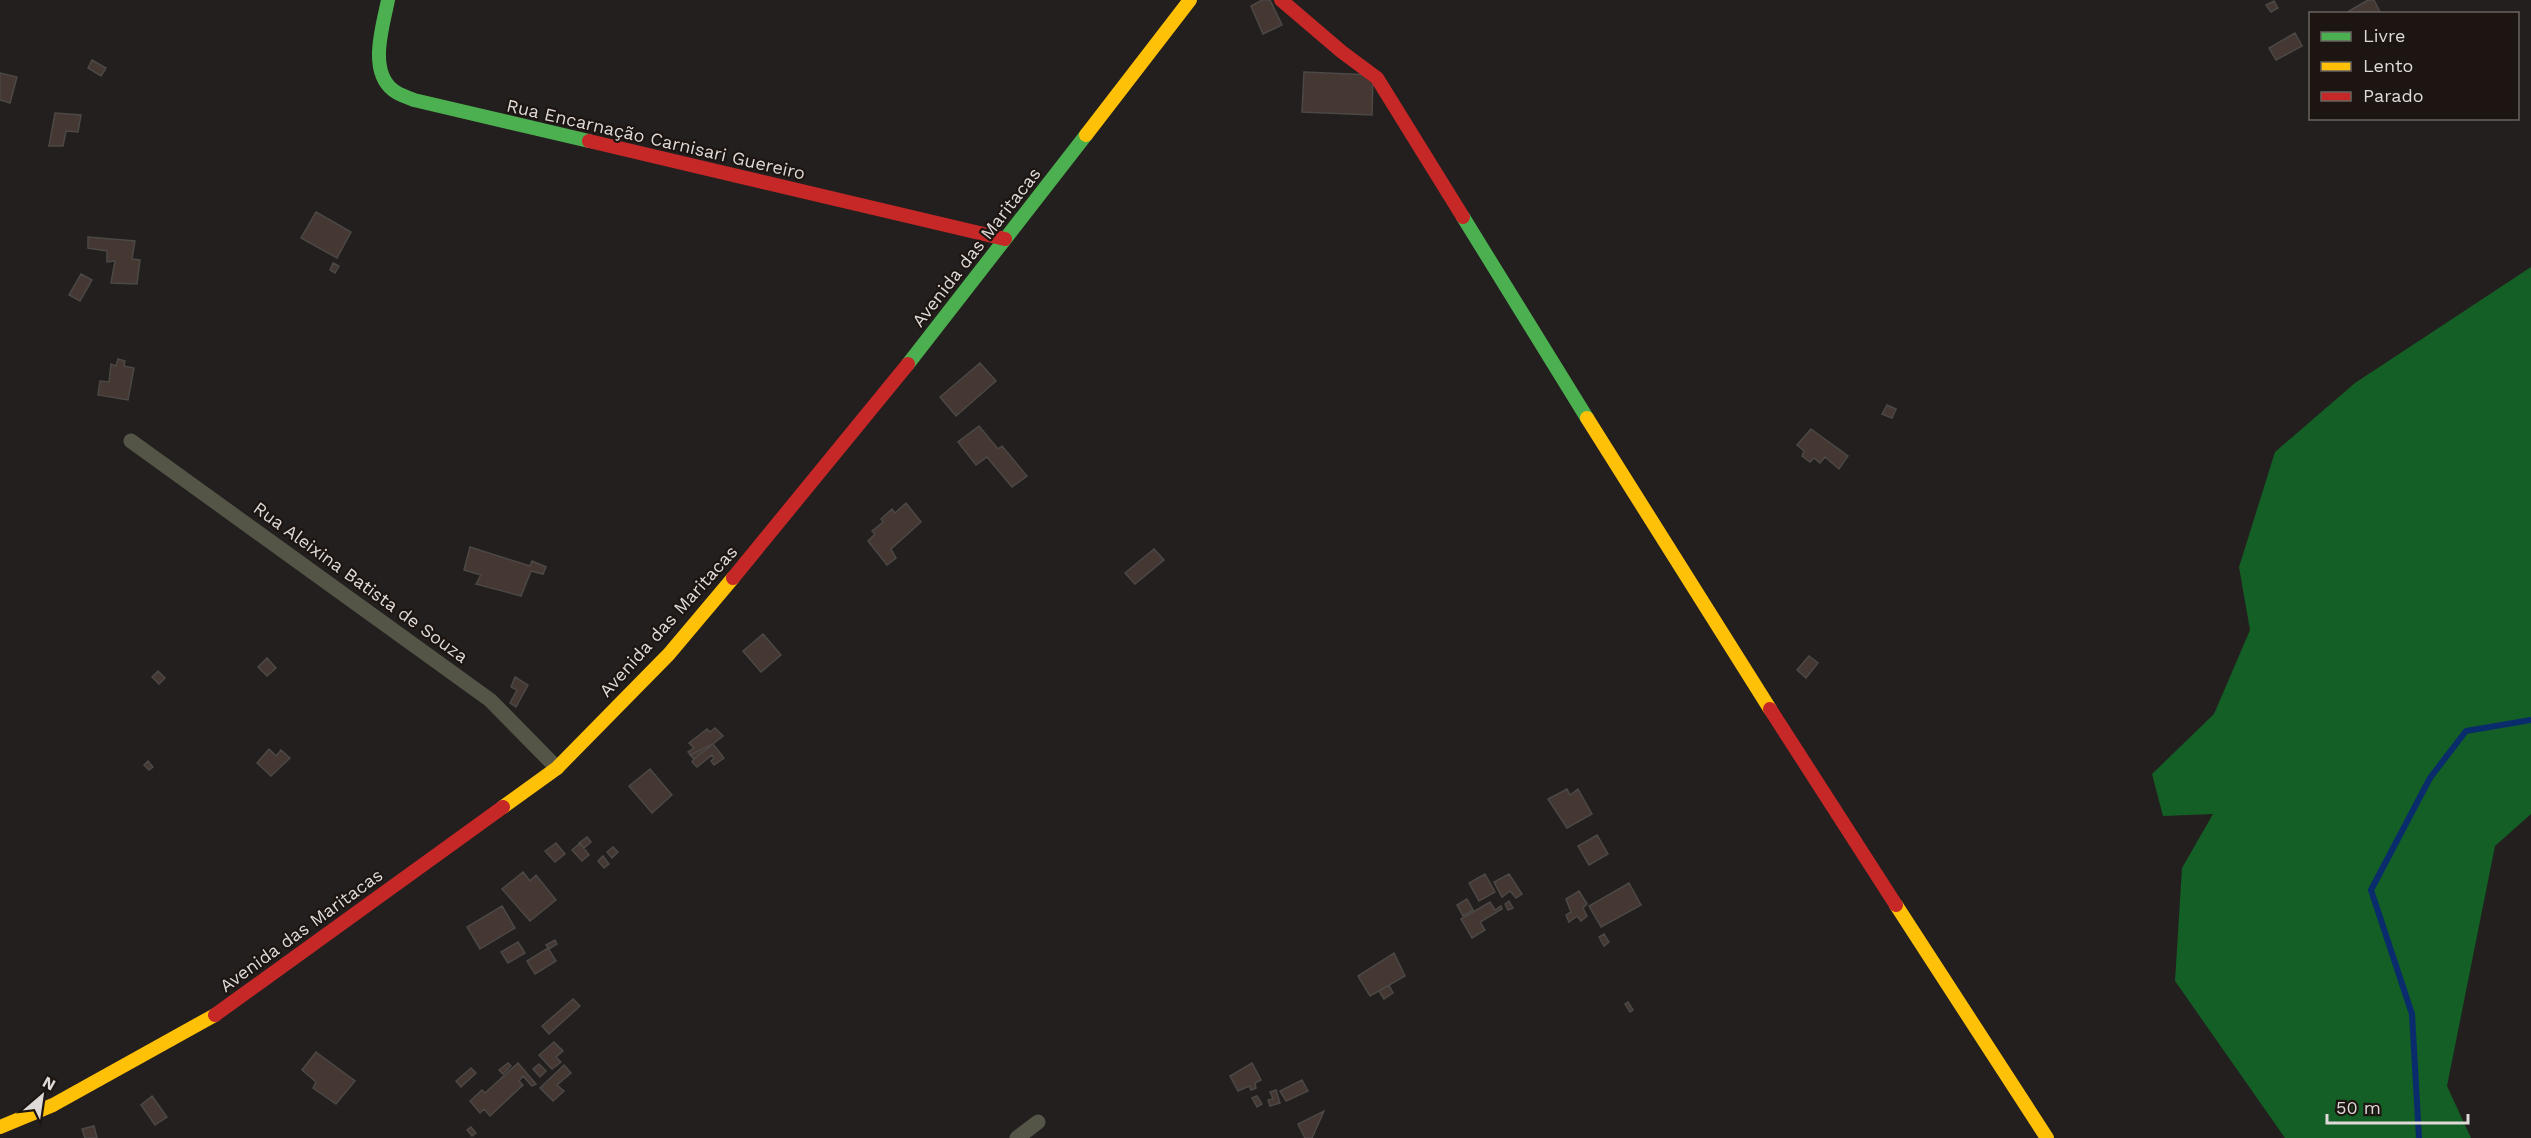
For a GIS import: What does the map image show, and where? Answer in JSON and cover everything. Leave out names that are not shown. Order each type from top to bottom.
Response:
[{"type":"street","name":"Rua Encarnação Carnisari Guereiro","points":[[388,0],[379,50],[381,70],[392,89],[414,100],[1005,239]]},
{"type":"street","name":"Avenida das Maritacas","points":[[0,1127],[52,1105],[217,1014],[557,768],[669,654],[837,453],[1190,0]]},
{"type":"street","points":[[1281,0],[1342,52],[1377,78],[1703,606],[2048,1138]]},
{"type":"street","name":"Rua Aleixina Batista de Souza","points":[[131,441],[490,700],[557,768]]},
{"type":"street","points":[[1017,1138],[1038,1122]]},
{"type":"green space","points":[[2531,267],[2531,814],[2495,846],[2447,1086],[2471,1138],[2285,1138],[2175,981],[2182,868],[2213,814],[2163,816],[2152,774],[2214,714],[2250,630],[2239,567],[2275,452],[2355,383]]},
{"type":"building","points":[[1262,0],[1270,0],[1282,25],[1263,34],[1251,6]]},
{"type":"building","points":[[2368,0],[2374,0],[2380,12],[2347,12]]},
{"type":"building","points":[[2274,1],[2278,8],[2271,12],[2266,5]]},
{"type":"building","points":[[2295,33],[2302,46],[2276,60],[2269,48]]},
{"type":"building","points":[[92,60],[106,68],[101,76],[88,68]]},
{"type":"building","points":[[1304,72],[1373,75],[1372,115],[1302,112]]},
{"type":"building","points":[[0,73],[17,77],[10,103],[0,100]]},
{"type":"building","points":[[55,113],[81,115],[78,132],[66,131],[63,146],[49,146]]},
{"type":"building","points":[[316,212],[351,232],[337,258],[301,238]]},
{"type":"building","points":[[88,237],[135,241],[132,259],[140,260],[137,284],[111,283],[115,261],[107,262],[107,251],[88,248]]},
{"type":"building","points":[[333,263],[339,266],[335,273],[330,270]]},
{"type":"building","points":[[81,274],[92,280],[80,301],[69,295]]},
{"type":"building","points":[[118,359],[125,361],[124,366],[134,368],[128,400],[98,395],[100,381],[109,382],[111,364],[116,366]]},
{"type":"building","points":[[980,363],[996,381],[956,416],[940,397]]},
{"type":"building","points":[[1887,405],[1896,409],[1892,418],[1882,414]]},
{"type":"building","points":[[979,426],[998,449],[1002,446],[1027,476],[1012,487],[987,457],[976,465],[958,442]]},
{"type":"building","points":[[1811,429],[1848,456],[1839,469],[1825,457],[1820,463],[1814,458],[1810,462],[1802,456],[1804,451],[1797,445]]},
{"type":"building","points":[[906,503],[921,522],[891,549],[896,558],[887,565],[868,541],[875,534],[872,531],[883,522],[881,519],[892,509],[895,513]]},
{"type":"building","points":[[470,547],[530,566],[532,561],[546,567],[543,574],[531,571],[521,596],[476,584],[481,575],[464,570]]},
{"type":"building","points":[[1154,549],[1164,560],[1135,584],[1125,573]]},
{"type":"building","points":[[763,634],[781,655],[761,672],[743,651]]},
{"type":"building","points":[[1809,656],[1818,663],[1806,678],[1797,670]]},
{"type":"building","points":[[267,658],[276,668],[267,676],[258,667]]},
{"type":"building","points":[[158,671],[165,678],[159,684],[152,677]]},
{"type":"building","points":[[515,677],[528,685],[516,707],[510,703],[517,690],[511,687]]},
{"type":"building","points":[[715,728],[723,736],[694,759],[688,752],[694,748],[689,743],[707,729],[710,732]]},
{"type":"building","points":[[713,744],[724,758],[714,765],[711,761],[714,758],[712,755],[697,767],[690,755]]},
{"type":"building","points":[[269,749],[276,756],[281,750],[290,758],[271,776],[257,763]]},
{"type":"building","points":[[148,761],[153,767],[149,770],[144,765]]},
{"type":"building","points":[[650,769],[672,795],[652,813],[629,786]]},
{"type":"building","points":[[1567,789],[1570,795],[1578,789],[1592,814],[1567,828],[1548,799]]},
{"type":"building","points":[[1597,835],[1608,854],[1589,865],[1578,846]]},
{"type":"building","points":[[587,837],[591,842],[584,848],[579,843]]},
{"type":"building","points":[[556,843],[565,854],[555,862],[545,851]]},
{"type":"building","points":[[580,843],[589,855],[582,861],[572,850]]},
{"type":"building","points":[[613,847],[618,852],[612,858],[607,852]]},
{"type":"building","points":[[603,856],[609,864],[604,868],[598,861]]},
{"type":"building","points":[[523,872],[530,881],[536,875],[556,900],[530,921],[502,889]]},
{"type":"building","points":[[1485,874],[1495,892],[1479,901],[1469,883]]},
{"type":"building","points":[[1509,874],[1522,894],[1516,898],[1510,891],[1502,897],[1494,882]]},
{"type":"building","points":[[1629,883],[1641,905],[1601,927],[1589,906]]},
{"type":"building","points":[[1579,891],[1587,904],[1583,908],[1587,916],[1581,921],[1577,916],[1569,922],[1566,915],[1571,912],[1566,899]]},
{"type":"building","points":[[1467,899],[1473,910],[1463,916],[1457,905]]},
{"type":"building","points":[[1509,901],[1513,908],[1508,910],[1505,904]]},
{"type":"building","points":[[1490,902],[1495,910],[1501,906],[1502,909],[1480,922],[1485,930],[1472,938],[1461,919]]},
{"type":"building","points":[[502,906],[515,928],[480,949],[467,927]]},
{"type":"building","points":[[1604,934],[1609,942],[1604,946],[1599,937]]},
{"type":"building","points":[[555,940],[557,944],[549,949],[546,945]]},
{"type":"building","points":[[518,942],[525,953],[508,963],[501,952]]},
{"type":"building","points":[[548,948],[556,961],[535,974],[527,961]]},
{"type":"building","points":[[1394,953],[1405,976],[1370,996],[1358,976]]},
{"type":"building","points":[[1389,985],[1393,993],[1384,999],[1379,991]]},
{"type":"building","points":[[573,999],[580,1006],[549,1034],[542,1026]]},
{"type":"building","points":[[1628,1002],[1633,1010],[1630,1012],[1625,1004]]},
{"type":"building","points":[[554,1042],[563,1051],[556,1057],[561,1062],[552,1069],[539,1055]]},
{"type":"building","points":[[316,1052],[355,1081],[336,1104],[313,1088],[316,1082],[302,1070]]},
{"type":"building","points":[[508,1063],[511,1066],[503,1074],[499,1070]]},
{"type":"building","points":[[518,1063],[536,1084],[532,1086],[523,1076],[519,1081],[523,1085],[490,1116],[484,1109],[480,1113],[470,1101],[482,1090],[485,1093]]},
{"type":"building","points":[[1252,1063],[1261,1080],[1255,1083],[1256,1088],[1251,1090],[1249,1086],[1238,1091],[1230,1076]]},
{"type":"building","points":[[539,1064],[546,1071],[540,1077],[533,1069]]},
{"type":"building","points":[[564,1065],[571,1073],[557,1085],[564,1091],[553,1101],[540,1088]]},
{"type":"building","points":[[471,1068],[476,1073],[461,1087],[456,1081]]},
{"type":"building","points":[[1302,1080],[1308,1091],[1286,1101],[1280,1091]]},
{"type":"building","points":[[1276,1090],[1280,1103],[1270,1106],[1268,1100],[1273,1099],[1270,1092]]},
{"type":"building","points":[[152,1096],[167,1117],[155,1125],[141,1105]]},
{"type":"building","points":[[1257,1096],[1262,1104],[1257,1107],[1252,1098]]},
{"type":"building","points":[[1324,1111],[1312,1138],[1305,1138],[1298,1124]]},
{"type":"building","points":[[94,1126],[97,1138],[85,1138],[82,1129]]},
{"type":"building","points":[[471,1127],[476,1133],[472,1136],[467,1130]]},
{"type":"waterway","points":[[2419,1138],[2412,1014],[2371,890],[2430,778],[2466,731],[2531,720]]},
{"type":"traffic: fast","points":[[388,0],[379,47],[379,60],[385,81],[395,92],[414,100],[589,141]]},
{"type":"traffic: fast","points":[[908,364],[1086,135]]},
{"type":"traffic: fast","points":[[1463,217],[1587,418]]},
{"type":"traffic: slow","points":[[1086,135],[1190,0]]},
{"type":"traffic: slow","points":[[1587,418],[1770,709]]},
{"type":"traffic: slow","points":[[503,807],[557,768],[669,654],[733,578]]},
{"type":"traffic: slow","points":[[1896,905],[2047,1138]]},
{"type":"traffic: slow","points":[[0,1127],[53,1105],[215,1015]]},
{"type":"traffic: jam","points":[[1281,0],[1342,52],[1377,78],[1463,217]]},
{"type":"traffic: jam","points":[[589,141],[1005,239]]},
{"type":"traffic: jam","points":[[733,578],[908,364]]},
{"type":"traffic: jam","points":[[1770,709],[1896,905]]},
{"type":"traffic: jam","points":[[215,1015],[503,807]]}]
